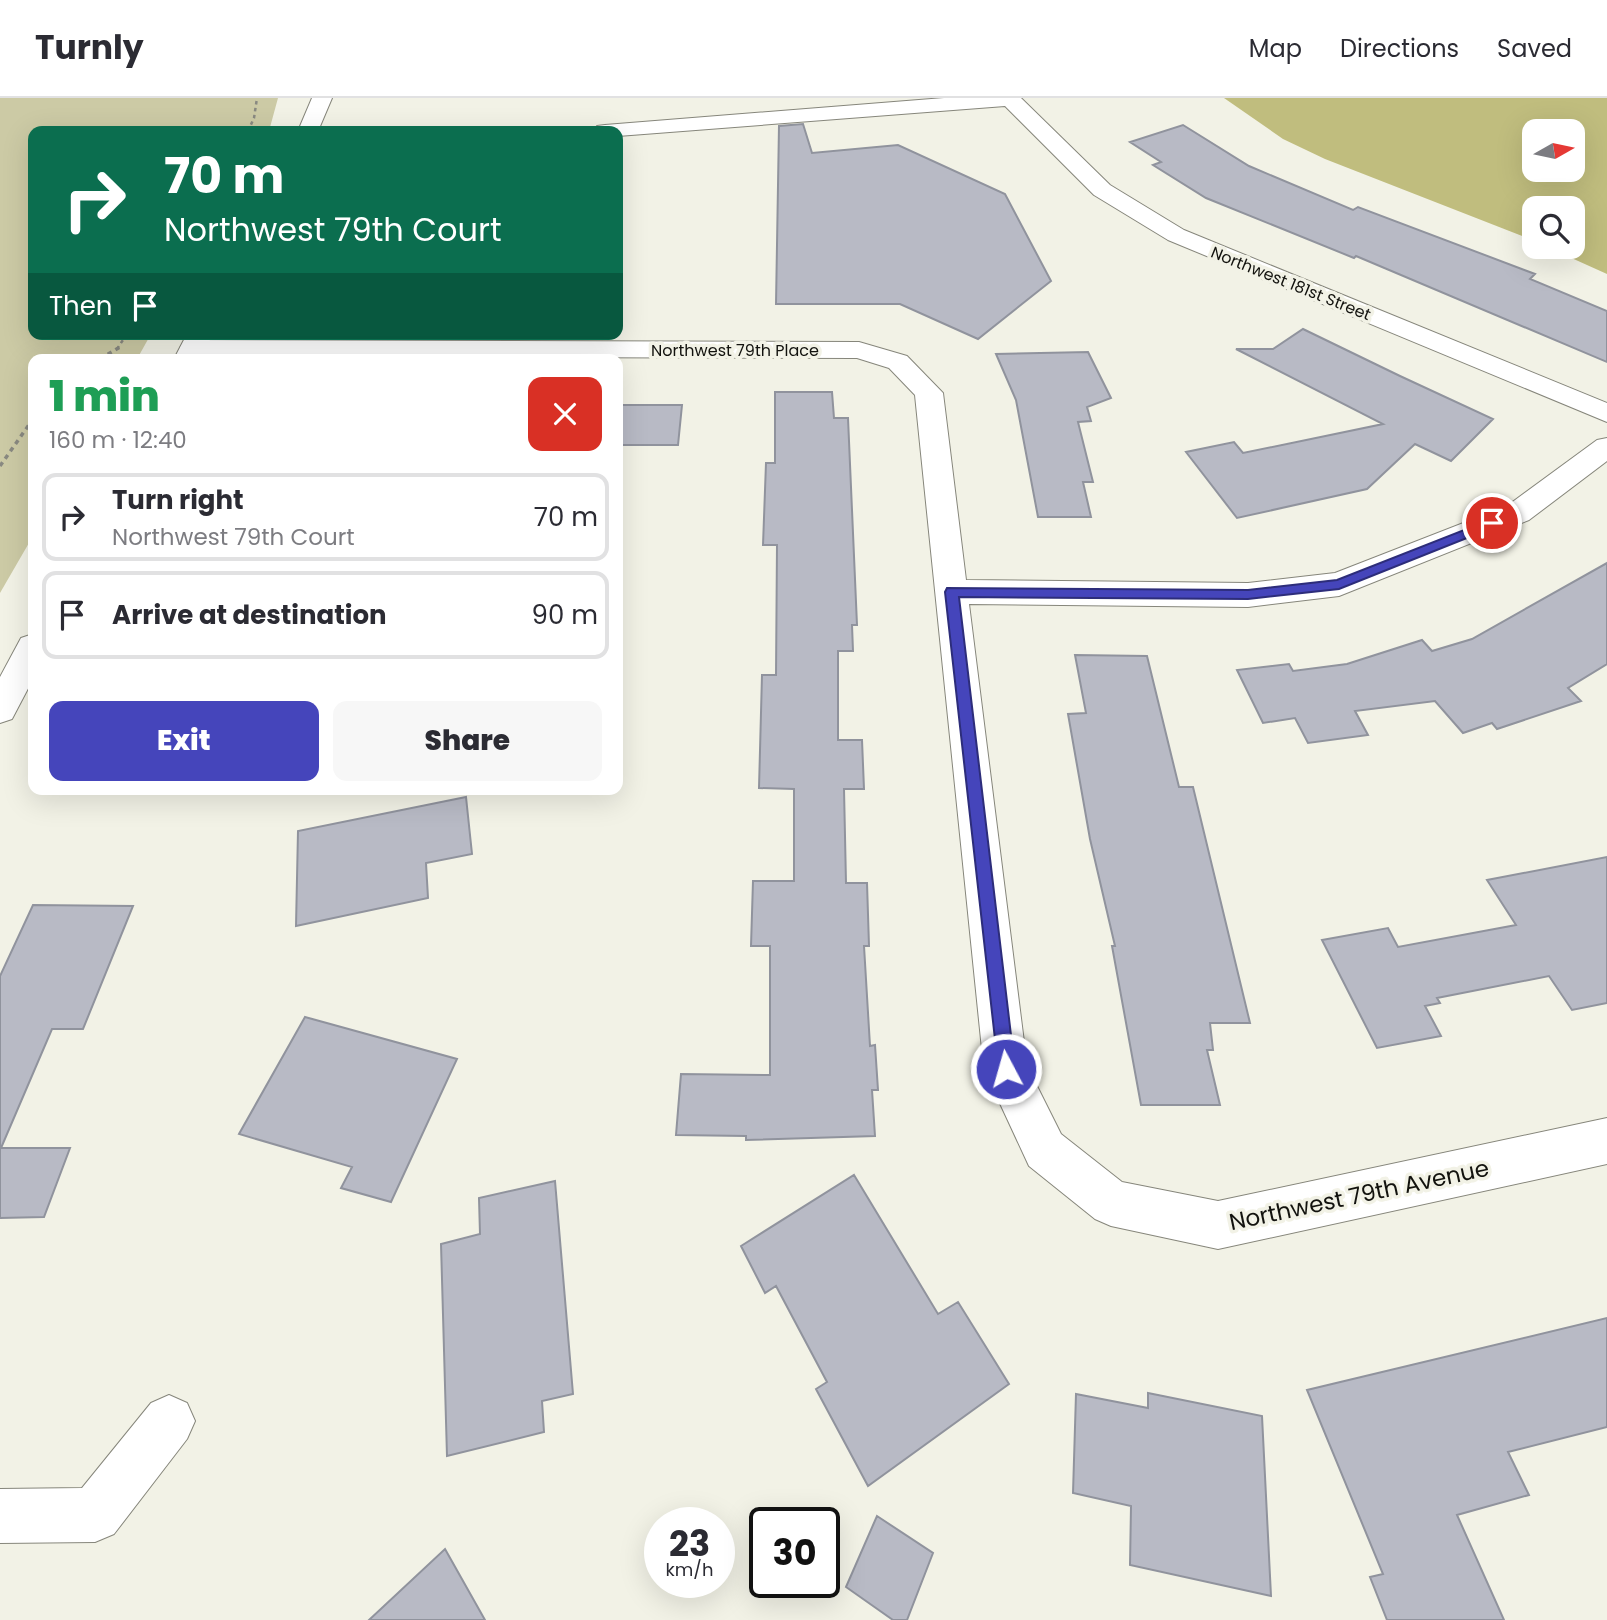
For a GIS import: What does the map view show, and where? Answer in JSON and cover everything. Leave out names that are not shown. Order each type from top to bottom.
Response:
[{"type":"street","points":[[310,126],[322,98]]},
{"type":"street","points":[[623,130],[1009,99]]},
{"type":"street","name":"Northwest 181st Street","points":[[1009,99],[1102,190],[1176,235],[1607,413]]},
{"type":"street","name":"Northwest 79th Place","points":[[193,347],[859,350],[898,362],[929,393],[951,592]]},
{"type":"street","points":[[951,592],[1248,595],[1339,584],[1518,513],[1607,447]]},
{"type":"street","name":"Northwest 79th Avenue","points":[[951,592],[1006,1069],[1045,1150],[1111,1203],[1218,1225],[1607,1141]]},
{"type":"street","points":[[0,709],[28,658]]},
{"type":"street","points":[[0,1516],[95,1515],[169,1421]]},
{"type":"path","points":[[250,126],[257,98]]},
{"type":"path","points":[[108,354],[120,347],[124,340]]},
{"type":"path","points":[[0,466],[28,426]]},
{"type":"shaded area","points":[[0,98],[278,98],[270,126],[28,126],[28,340],[148,340],[140,354],[28,354],[28,545],[0,593]]},
{"type":"shaded area","points":[[1224,98],[1607,98],[1607,274],[1574,259],[1585,259],[1585,196],[1522,196],[1522,236],[1325,159],[1283,139]]},
{"type":"building","points":[[803,124],[812,153],[898,145],[1005,194],[1051,281],[978,339],[900,304],[776,304],[779,126]]},
{"type":"building","points":[[1183,125],[1249,166],[1353,210],[1358,207],[1535,274],[1530,279],[1607,311],[1607,362],[1356,256],[1354,258],[1206,198],[1153,165],[1161,162],[1130,142]]},
{"type":"building","points":[[1303,329],[1493,419],[1451,461],[1415,444],[1367,489],[1237,518],[1186,452],[1234,442],[1243,453],[1383,424],[1236,349],[1273,349]]},
{"type":"building","points":[[1088,352],[1111,398],[1087,407],[1091,421],[1078,422],[1093,482],[1083,482],[1091,517],[1038,517],[1016,400],[996,354]]},
{"type":"building","points":[[775,392],[832,392],[834,418],[848,418],[857,625],[852,625],[853,651],[838,651],[838,740],[862,740],[864,789],[844,789],[846,883],[867,883],[869,946],[864,946],[870,1046],[875,1045],[878,1090],[872,1090],[875,1136],[746,1140],[746,1136],[676,1135],[681,1074],[770,1075],[770,946],[751,946],[753,881],[794,881],[794,789],[759,788],[762,675],[776,675],[777,545],[763,545],[766,463],[775,463]]},
{"type":"building","points":[[623,405],[682,405],[678,445],[623,445]]},
{"type":"building","points":[[1607,563],[1607,664],[1568,688],[1581,701],[1497,729],[1492,723],[1463,733],[1435,701],[1355,711],[1368,735],[1308,743],[1295,718],[1263,723],[1237,670],[1289,664],[1293,671],[1347,664],[1422,640],[1432,651],[1472,639]]},
{"type":"building","points":[[1075,655],[1147,656],[1179,787],[1193,787],[1250,1023],[1210,1023],[1213,1050],[1207,1050],[1220,1105],[1141,1105],[1112,946],[1115,946],[1090,839],[1068,714],[1086,713]]},
{"type":"building","points":[[466,797],[472,854],[426,863],[428,898],[296,926],[298,831]]},
{"type":"building","points":[[1607,857],[1607,1003],[1572,1010],[1549,976],[1437,998],[1440,1003],[1425,1006],[1441,1036],[1377,1048],[1322,940],[1388,928],[1398,947],[1516,925],[1487,880]]},
{"type":"building","points":[[33,905],[133,906],[83,1029],[52,1029],[1,1148],[70,1148],[44,1217],[0,1218],[0,976]]},
{"type":"building","points":[[305,1017],[457,1059],[391,1202],[341,1188],[352,1167],[239,1134]]},
{"type":"building","points":[[854,1175],[938,1314],[958,1302],[1009,1384],[868,1486],[816,1389],[827,1382],[776,1286],[765,1293],[741,1246]]},
{"type":"building","points":[[555,1181],[573,1394],[542,1401],[544,1432],[447,1456],[441,1244],[480,1234],[479,1198]]},
{"type":"building","points":[[1607,1318],[1607,1427],[1508,1452],[1529,1495],[1457,1515],[1504,1620],[1387,1620],[1370,1577],[1383,1574],[1307,1390]]},
{"type":"building","points":[[1148,1393],[1262,1416],[1271,1596],[1130,1565],[1131,1506],[1073,1493],[1076,1394],[1148,1408]]},
{"type":"building","points":[[877,1516],[933,1553],[907,1620],[893,1620],[846,1587]]},
{"type":"building","points":[[445,1549],[485,1620],[369,1620]]},
{"type":"route","points":[[1006,1069],[951,592],[1248,595],[1339,584],[1492,523]]}]
